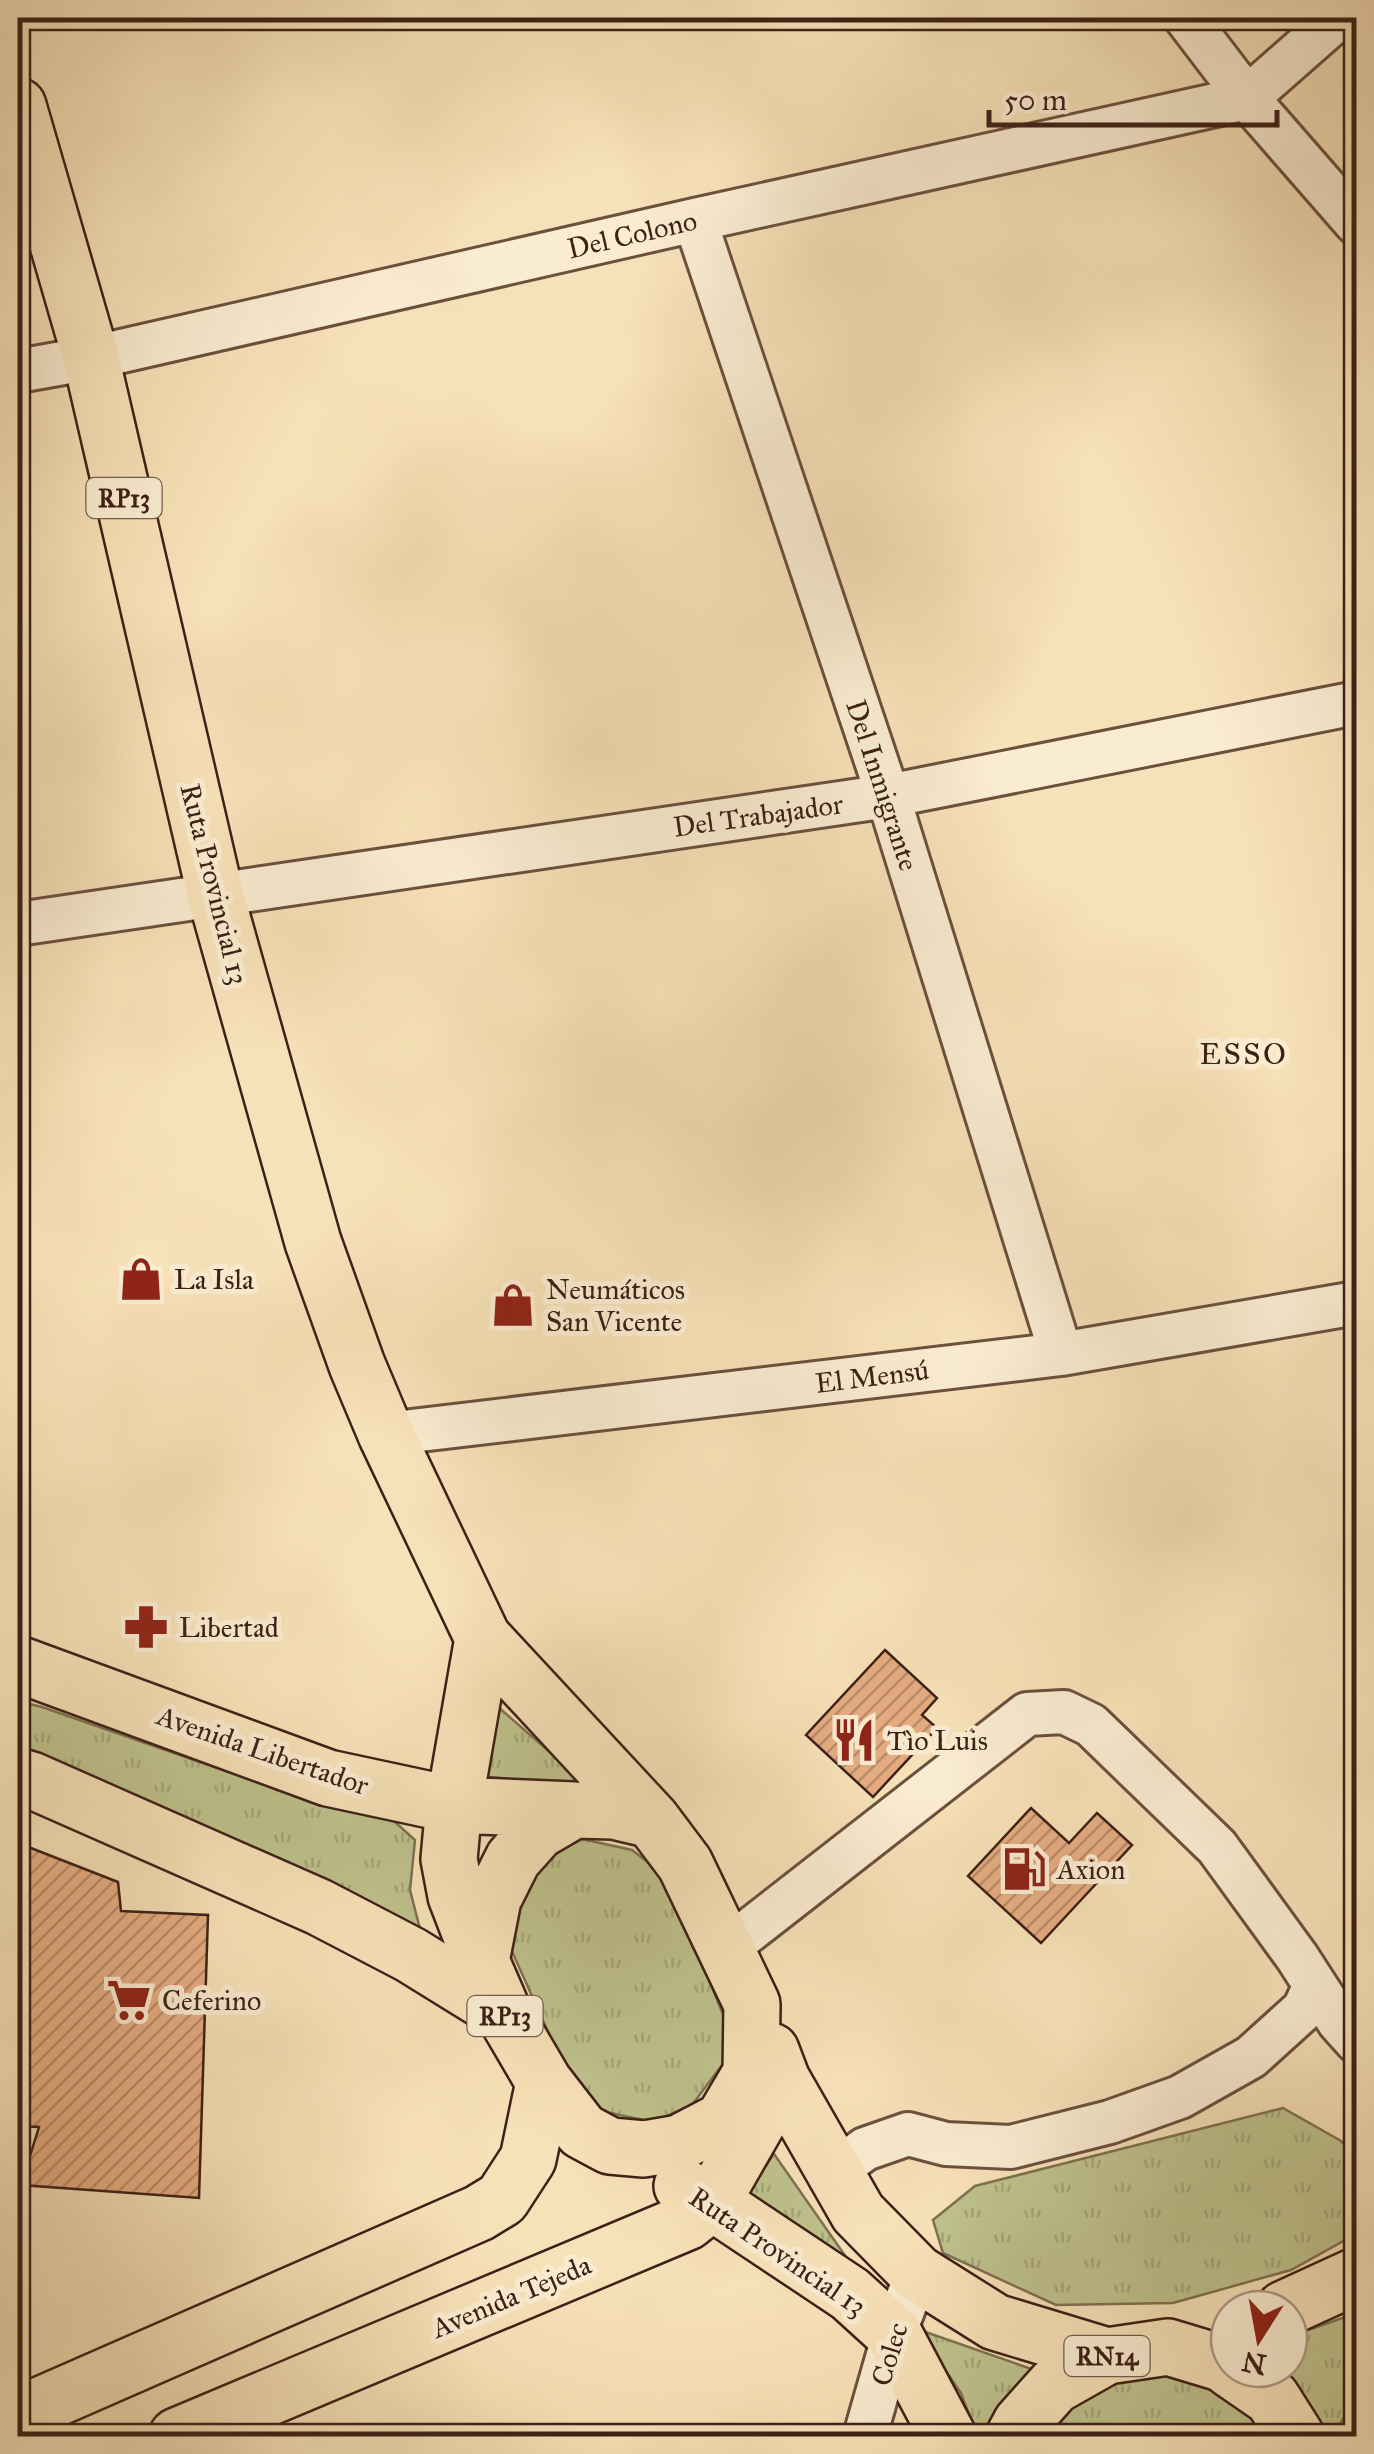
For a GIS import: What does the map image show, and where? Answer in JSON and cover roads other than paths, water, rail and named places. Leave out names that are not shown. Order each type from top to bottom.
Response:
[{"type":"main road","name":"Ruta Provincial 13","points":[[18,106],[91,358],[215,893],[313,1242],[357,1365],[483,1638],[652,1820]]},
{"type":"main road","name":"RP13","points":[[483,1638],[454,1805],[449,1859],[456,1896],[481,1961],[503,2012],[544,2082],[582,2131],[610,2146],[644,2149],[678,2143],[723,2120],[751,2074],[752,2004]]},
{"type":"main road","name":"Avenida Libertador","points":[[18,1664],[328,1778],[454,1805],[574,1810]]},
{"type":"main road","points":[[18,1776],[319,1907],[411,1955],[503,2012]]},
{"type":"main road","name":"RP13","points":[[481,1961],[493,1899],[513,1859],[538,1831],[574,1810]]},
{"type":"main road","points":[[574,1810],[614,1811],[652,1820]]},
{"type":"main road","name":"RP13","points":[[652,1820],[685,1864],[728,1948],[782,2080],[858,2214],[917,2273],[995,2322],[1107,2356]]},
{"type":"main road","name":"Avenida Tejeda","points":[[177,2436],[687,2222],[712,2202],[782,2080]]},
{"type":"main road","points":[[18,2414],[479,2213],[502,2198],[528,2159],[544,2082]]},
{"type":"main road","name":"Ruta Provincial 13","points":[[610,2146],[712,2202],[850,2294],[894,2334],[948,2436]]},
{"type":"main road","points":[[1309,2298],[1356,2276]]},
{"type":"main road","name":"RN14","points":[[1014,2436],[1054,2386],[1107,2356],[1168,2348],[1209,2335]]},
{"type":"main road","name":"RN14","points":[[1168,2348],[1209,2359]]},
{"type":"main road","name":"RN14","points":[[1259,2389],[1272,2398],[1296,2436]]},
{"type":"street","points":[[1186,18],[1247,98],[1356,223]]},
{"type":"street","points":[[1247,98],[1338,18]]},
{"type":"street","name":"Del Colono","points":[[18,371],[91,358],[1247,98]]},
{"type":"street","name":"Del Inmigrante","points":[[695,220],[888,796],[1060,1354]]},
{"type":"street","name":"Del Trabajador","points":[[18,924],[888,796],[1356,703]]},
{"type":"street","name":"El Mensú","points":[[386,1434],[1060,1354],[1356,1302]]},
{"type":"street","points":[[728,1948],[1027,1714],[1064,1712],[1091,1725],[1217,1847],[1339,2022],[1356,2040]]},
{"type":"street","points":[[834,2172],[865,2149],[908,2134],[946,2144],[1011,2146],[1110,2122],[1180,2096],[1251,2057],[1304,2009],[1315,1985]]},
{"type":"street","name":"Colec","points":[[864,2436],[894,2334],[917,2273]]},
{"type":"place","name":"La Isla","points":[[141,1279]]},
{"type":"place","name":"Neumáticos San Vicente","points":[[513,1305]]},
{"type":"place","name":"Libertad","points":[[146,1627]]},
{"type":"place","name":"Tìo Luis","points":[[854,1740]]},
{"type":"place","name":"Axion","points":[[1024,1869]]},
{"type":"place","name":"Ceferino","points":[[129,2000]]},
{"type":"district","name":"ESSO","points":[[1244,1054]]}]
